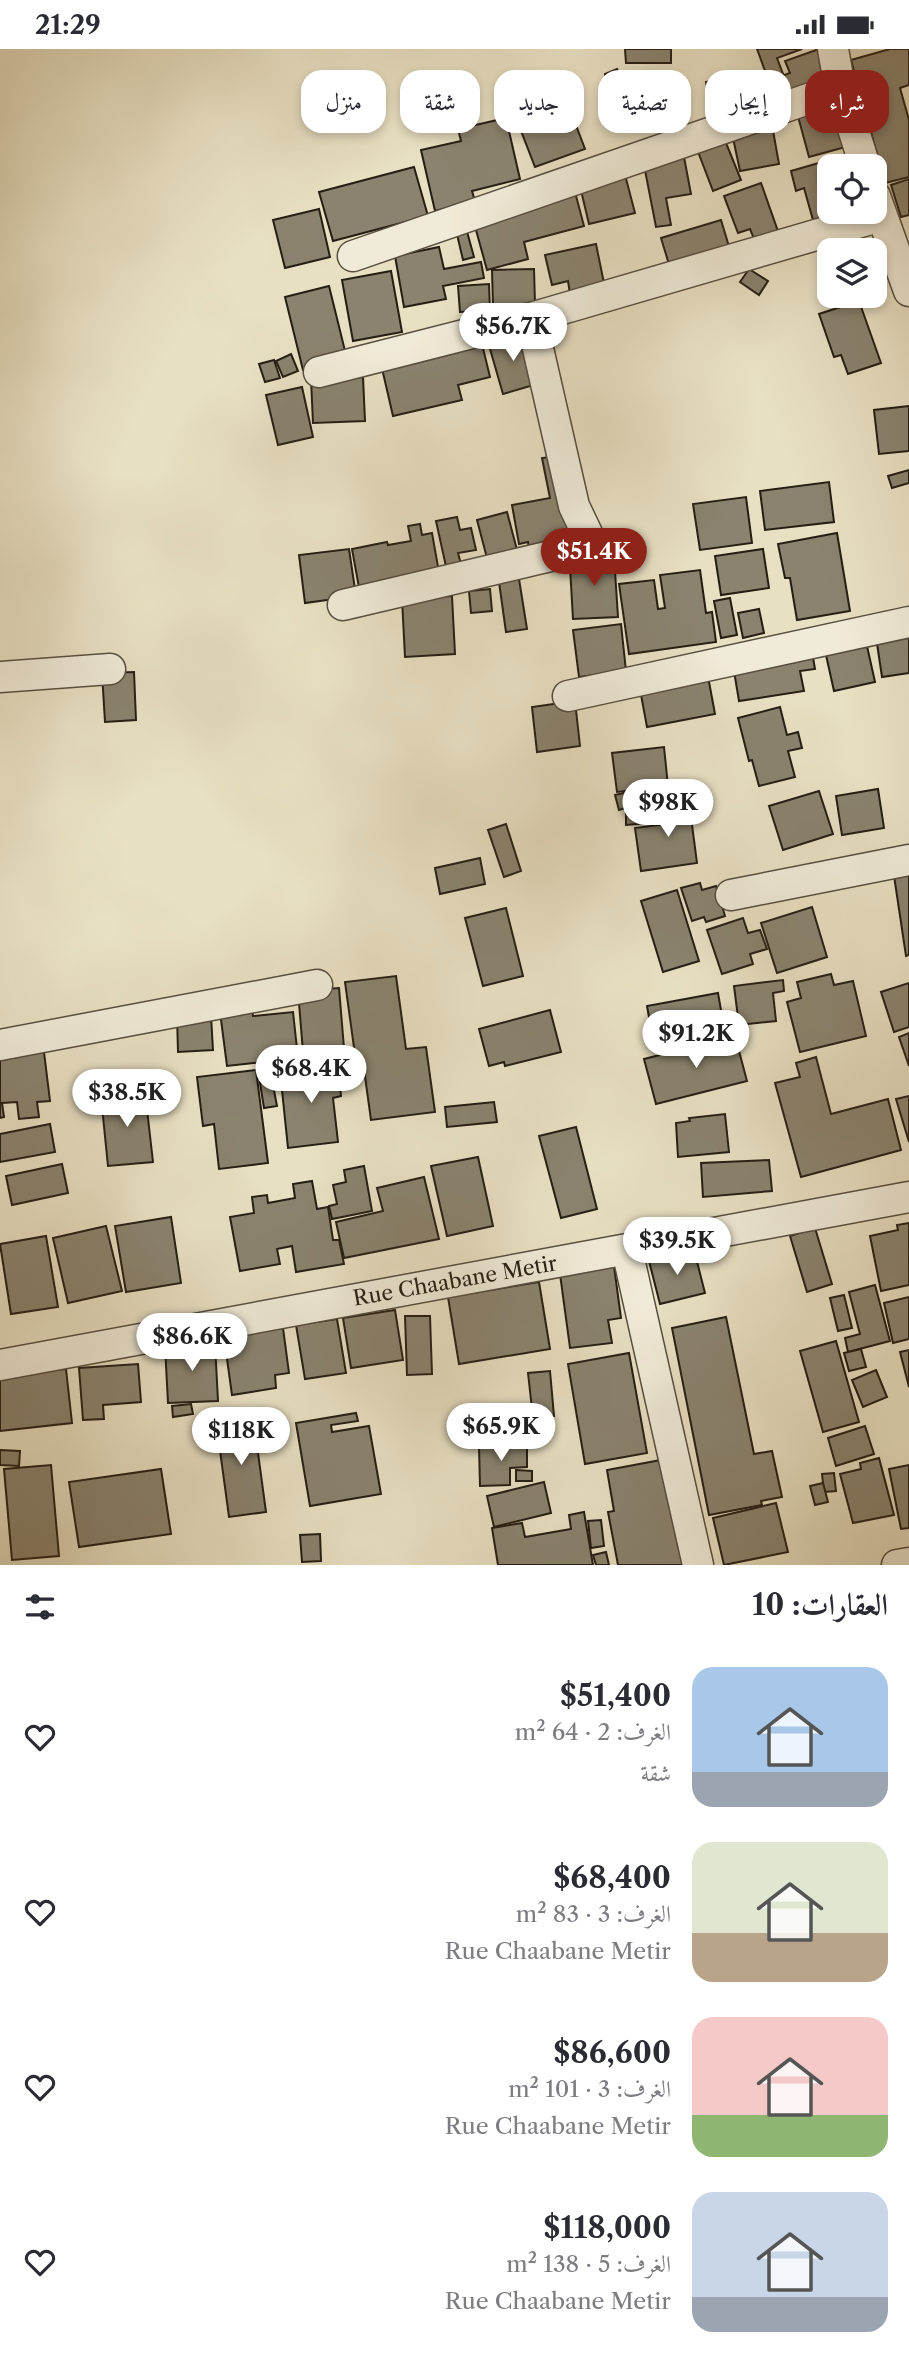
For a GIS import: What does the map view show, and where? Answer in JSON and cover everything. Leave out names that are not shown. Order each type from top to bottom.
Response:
[{"type":"street","points":[[837,50],[839,70]]},
{"type":"street","points":[[352,256],[805,100]]},
{"type":"street","points":[[855,133],[862,154]]},
{"type":"street","points":[[318,372],[530,318],[822,224]]},
{"type":"street","points":[[885,224],[909,291]]},
{"type":"street","points":[[343,605],[593,546],[575,506],[530,318]]},
{"type":"street","points":[[568,696],[909,622]]},
{"type":"street","points":[[0,677],[110,669]]},
{"type":"street","points":[[731,895],[909,860]]},
{"type":"street","points":[[0,1045],[317,985]]},
{"type":"street","name":"Rue Chaabane Metir","points":[[0,1365],[909,1197]]},
{"type":"street","points":[[627,1250],[698,1565]]},
{"type":"street","points":[[897,1565],[909,1563]]},
{"type":"building","points":[[625,49],[671,49],[671,63],[626,63]]},
{"type":"building","points":[[757,49],[802,49],[777,58],[782,70],[765,70]]},
{"type":"building","points":[[819,49],[829,70],[805,70],[805,92],[791,97],[791,70],[785,61]]},
{"type":"building","points":[[890,49],[909,49],[909,85],[900,88],[909,120],[909,177],[887,182],[887,154],[877,154],[871,133],[889,133],[889,70],[854,70],[851,60]]},
{"type":"building","points":[[805,107],[805,133],[846,133],[849,146],[809,157],[796,109]]},
{"type":"building","points":[[494,121],[494,133],[509,133],[520,179],[472,191],[475,201],[435,211],[421,150],[461,141],[459,133],[480,133],[480,124]]},
{"type":"building","points":[[522,133],[579,133],[585,149],[535,167]]},
{"type":"building","points":[[732,133],[773,133],[779,164],[740,171]]},
{"type":"building","points":[[724,138],[741,180],[713,191],[697,149]]},
{"type":"building","points":[[684,157],[691,194],[666,198],[671,225],[656,227],[644,165]]},
{"type":"building","points":[[817,164],[817,219],[813,220],[804,188],[796,191],[791,171]]},
{"type":"building","points":[[414,167],[428,216],[333,241],[319,192]]},
{"type":"building","points":[[624,171],[635,213],[589,224],[579,182]]},
{"type":"building","points":[[909,179],[909,215],[901,217],[891,185]]},
{"type":"building","points":[[761,183],[780,237],[757,246],[750,229],[738,233],[724,196]]},
{"type":"building","points":[[575,192],[584,226],[524,242],[528,259],[487,270],[473,219]]},
{"type":"building","points":[[319,209],[330,257],[285,268],[273,220]]},
{"type":"building","points":[[721,220],[731,253],[671,271],[661,238]]},
{"type":"building","points":[[466,228],[474,257],[463,260],[456,230]]},
{"type":"building","points":[[596,244],[606,293],[571,300],[568,281],[552,285],[545,255]]},
{"type":"building","points":[[439,247],[444,269],[481,262],[484,278],[443,286],[446,299],[404,307],[395,256]]},
{"type":"building","points":[[534,269],[535,304],[493,305],[492,270]]},
{"type":"building","points":[[749,269],[768,281],[759,295],[740,282]]},
{"type":"building","points":[[391,271],[402,332],[353,341],[342,280]]},
{"type":"building","points":[[489,284],[490,311],[460,312],[458,286]]},
{"type":"building","points":[[329,286],[347,359],[303,370],[285,297]]},
{"type":"building","points":[[837,308],[861,308],[881,363],[848,374],[841,355],[834,357],[819,314]]},
{"type":"building","points":[[523,333],[537,384],[503,394],[488,342]]},
{"type":"building","points":[[482,344],[490,377],[458,385],[462,400],[393,416],[381,364]]},
{"type":"building","points":[[291,354],[298,371],[283,377],[276,361]]},
{"type":"building","points":[[274,360],[280,378],[265,382],[259,364]]},
{"type":"building","points":[[363,377],[365,421],[313,423],[311,379]]},
{"type":"building","points":[[302,387],[313,437],[278,445],[266,395]]},
{"type":"building","points":[[909,406],[909,451],[879,454],[874,410]]},
{"type":"building","points":[[557,456],[574,550],[531,559],[528,542],[519,544],[512,505],[550,498],[542,458]]},
{"type":"building","points":[[909,470],[909,483],[892,488],[888,476]]},
{"type":"building","points":[[829,482],[834,522],[765,530],[760,491]]},
{"type":"building","points":[[746,497],[752,543],[700,550],[693,504]]},
{"type":"building","points":[[507,512],[517,550],[487,558],[477,520]]},
{"type":"building","points":[[457,517],[460,530],[471,528],[476,550],[458,553],[462,568],[447,571],[436,521]]},
{"type":"building","points":[[420,524],[422,535],[432,533],[440,578],[360,593],[352,549],[387,542],[388,545],[411,541],[408,526]]},
{"type":"building","points":[[837,533],[850,611],[797,620],[790,578],[785,578],[778,544]]},
{"type":"building","points":[[349,549],[356,596],[305,603],[299,555]]},
{"type":"building","points":[[763,549],[769,588],[721,595],[715,556]]},
{"type":"building","points":[[614,556],[618,617],[573,619],[570,567],[576,566],[576,558]]},
{"type":"building","points":[[700,570],[706,613],[712,612],[716,642],[629,654],[619,584],[654,580],[658,609],[665,608],[660,575]]},
{"type":"building","points":[[519,579],[527,629],[506,632],[499,582]]},
{"type":"building","points":[[490,589],[492,611],[471,613],[469,591]]},
{"type":"building","points":[[452,596],[455,654],[405,657],[402,599]]},
{"type":"building","points":[[730,598],[737,635],[721,638],[714,601]]},
{"type":"building","points":[[759,609],[764,633],[743,638],[738,613]]},
{"type":"building","points":[[621,624],[626,671],[579,677],[573,630]]},
{"type":"building","points":[[909,626],[909,673],[882,677],[875,630]]},
{"type":"building","points":[[865,637],[875,682],[834,691],[824,646]]},
{"type":"building","points":[[812,652],[815,669],[800,671],[804,691],[739,701],[733,665]]},
{"type":"building","points":[[707,671],[715,714],[647,727],[639,684]]},
{"type":"building","points":[[134,672],[136,720],[105,722],[102,673]]},
{"type":"building","points":[[575,701],[580,746],[537,752],[532,707]]},
{"type":"building","points":[[780,707],[787,735],[798,732],[802,748],[788,751],[795,777],[759,786],[752,760],[749,761],[738,718]]},
{"type":"building","points":[[664,747],[668,786],[617,792],[612,753]]},
{"type":"building","points":[[878,789],[884,828],[842,835],[836,796]]},
{"type":"building","points":[[819,791],[833,834],[783,850],[769,806]]},
{"type":"building","points":[[628,792],[632,806],[619,810],[615,795]]},
{"type":"building","points":[[689,802],[697,863],[641,871],[635,828],[659,825],[656,806]]},
{"type":"building","points":[[647,812],[648,823],[626,825],[626,814]]},
{"type":"building","points":[[506,824],[521,871],[504,877],[488,830]]},
{"type":"building","points":[[480,858],[485,884],[440,894],[435,868]]},
{"type":"building","points":[[909,866],[909,955],[906,956],[893,869]]},
{"type":"building","points":[[700,883],[702,890],[716,886],[725,916],[706,922],[704,917],[692,921],[681,888]]},
{"type":"building","points":[[677,890],[699,961],[663,972],[641,901]]},
{"type":"building","points":[[812,907],[827,957],[777,973],[761,923]]},
{"type":"building","points":[[506,908],[523,976],[483,986],[465,918]]},
{"type":"building","points":[[743,918],[748,933],[760,930],[767,949],[750,954],[753,964],[722,974],[707,930]]},
{"type":"building","points":[[831,974],[834,985],[853,981],[866,1036],[800,1052],[787,1002],[801,998],[797,982]]},
{"type":"building","points":[[396,976],[406,1049],[426,1047],[435,1112],[371,1120],[363,1062],[356,1062],[345,982]]},
{"type":"building","points":[[783,980],[784,991],[773,993],[776,1021],[739,1025],[734,986]]},
{"type":"building","points":[[909,983],[909,1027],[894,1032],[881,992]]},
{"type":"building","points":[[339,988],[344,1048],[303,1052],[298,991]]},
{"type":"building","points":[[718,993],[726,1039],[655,1051],[647,1006]]},
{"type":"building","points":[[252,1008],[253,1016],[293,1012],[298,1058],[227,1066],[220,1012]]},
{"type":"building","points":[[550,1010],[561,1052],[505,1066],[504,1062],[489,1066],[479,1029]]},
{"type":"building","points":[[177,1016],[211,1016],[213,1050],[178,1052]]},
{"type":"building","points":[[909,1033],[909,1066],[899,1037]]},
{"type":"building","points":[[735,1036],[747,1081],[656,1104],[644,1059]]},
{"type":"building","points":[[44,1052],[50,1101],[37,1102],[39,1117],[19,1119],[17,1102],[2,1103],[4,1117],[0,1118],[0,1057]]},
{"type":"building","points":[[816,1057],[831,1114],[888,1099],[901,1150],[801,1177],[775,1083],[800,1077],[796,1063]]},
{"type":"building","points":[[338,1065],[341,1096],[333,1098],[338,1142],[288,1148],[280,1071]]},
{"type":"building","points":[[256,1070],[268,1163],[219,1169],[214,1124],[203,1126],[197,1077]]},
{"type":"building","points":[[271,1075],[277,1106],[264,1108],[259,1077]]},
{"type":"building","points":[[145,1092],[153,1162],[108,1166],[101,1097]]},
{"type":"building","points":[[909,1096],[909,1142],[896,1099]]},
{"type":"building","points":[[494,1102],[497,1122],[447,1127],[445,1107]]},
{"type":"building","points":[[725,1114],[729,1152],[678,1157],[676,1123],[690,1121],[689,1118]]},
{"type":"building","points":[[50,1124],[55,1152],[0,1162],[0,1134]]},
{"type":"building","points":[[576,1127],[597,1209],[561,1218],[539,1136]]},
{"type":"building","points":[[478,1157],[493,1226],[447,1236],[431,1166]]},
{"type":"building","points":[[769,1160],[772,1191],[703,1197],[701,1163]]},
{"type":"building","points":[[62,1164],[68,1193],[12,1205],[6,1176]]},
{"type":"building","points":[[364,1166],[372,1211],[332,1219],[329,1206],[337,1204],[333,1185],[346,1182],[344,1170]]},
{"type":"building","points":[[424,1177],[439,1239],[344,1258],[336,1222],[383,1211],[377,1188]]},
{"type":"building","points":[[312,1181],[317,1209],[328,1207],[333,1240],[339,1240],[344,1264],[296,1272],[292,1246],[277,1249],[280,1264],[240,1271],[230,1217],[254,1213],[252,1197],[267,1195],[268,1203],[295,1198],[293,1184]]},
{"type":"building","points":[[171,1217],[181,1283],[126,1292],[115,1226]]},
{"type":"building","points":[[909,1223],[909,1285],[881,1291],[870,1236],[898,1230],[897,1225]]},
{"type":"building","points":[[106,1226],[122,1291],[68,1303],[53,1238]]},
{"type":"building","points":[[815,1228],[832,1284],[807,1292],[790,1236]]},
{"type":"building","points":[[46,1236],[58,1307],[11,1314],[0,1244]]},
{"type":"building","points":[[694,1250],[705,1293],[660,1304],[649,1261]]},
{"type":"building","points":[[614,1266],[621,1318],[608,1320],[612,1343],[570,1348],[560,1274]]},
{"type":"building","points":[[539,1282],[550,1349],[459,1364],[448,1297]]},
{"type":"building","points":[[875,1285],[890,1341],[848,1352],[845,1338],[860,1334],[849,1292]]},
{"type":"building","points":[[844,1295],[852,1328],[838,1331],[830,1298]]},
{"type":"building","points":[[909,1297],[909,1339],[893,1343],[884,1303]]},
{"type":"building","points":[[395,1310],[403,1360],[351,1368],[343,1318]]},
{"type":"building","points":[[405,1316],[430,1316],[432,1374],[407,1375]]},
{"type":"building","points":[[726,1317],[754,1454],[772,1451],[782,1497],[761,1501],[762,1505],[709,1515],[672,1328]]},
{"type":"building","points":[[337,1319],[346,1373],[305,1379],[296,1325]]},
{"type":"building","points":[[283,1328],[289,1373],[275,1375],[276,1388],[232,1395],[224,1337]]},
{"type":"building","points":[[836,1341],[859,1422],[823,1432],[800,1351]]},
{"type":"building","points":[[215,1344],[218,1401],[168,1403],[165,1346]]},
{"type":"building","points":[[861,1349],[866,1367],[849,1371],[844,1353]]},
{"type":"building","points":[[909,1350],[909,1387],[900,1352]]},
{"type":"building","points":[[629,1353],[647,1453],[585,1464],[568,1364]]},
{"type":"building","points":[[138,1364],[141,1402],[103,1405],[104,1419],[83,1420],[79,1368]]},
{"type":"building","points":[[66,1369],[72,1423],[0,1431],[0,1376]]},
{"type":"building","points":[[876,1370],[887,1397],[863,1407],[852,1380]]},
{"type":"building","points":[[550,1371],[554,1416],[533,1418],[528,1373]]},
{"type":"building","points":[[191,1404],[193,1414],[173,1417],[172,1406]]},
{"type":"building","points":[[356,1413],[358,1421],[331,1425],[332,1432],[369,1426],[381,1494],[310,1506],[296,1423]]},
{"type":"building","points":[[253,1416],[266,1512],[229,1517],[216,1421]]},
{"type":"building","points":[[865,1426],[874,1454],[836,1466],[828,1438]]},
{"type":"building","points":[[527,1444],[527,1467],[510,1468],[510,1485],[480,1486],[479,1446]]},
{"type":"building","points":[[0,1450],[20,1451],[19,1466],[0,1465]]},
{"type":"building","points":[[879,1458],[894,1515],[853,1523],[840,1474],[861,1469],[860,1463]]},
{"type":"building","points":[[661,1460],[693,1565],[618,1565],[608,1512],[614,1511],[607,1470]]},
{"type":"building","points":[[51,1465],[59,1556],[12,1560],[4,1469]]},
{"type":"building","points":[[909,1465],[909,1528],[901,1529],[889,1469]]},
{"type":"building","points":[[161,1469],[171,1534],[79,1547],[69,1482]]},
{"type":"building","points":[[516,1470],[532,1471],[532,1481],[516,1481]]},
{"type":"building","points":[[834,1473],[836,1491],[824,1492],[822,1474]]},
{"type":"building","points":[[544,1482],[551,1513],[494,1527],[487,1496]]},
{"type":"building","points":[[823,1483],[828,1502],[815,1505],[810,1486]]},
{"type":"building","points":[[776,1503],[788,1552],[724,1565],[713,1518]]},
{"type":"building","points":[[584,1512],[593,1565],[498,1565],[492,1528],[522,1523],[525,1537],[571,1529],[569,1515]]},
{"type":"building","points":[[601,1520],[604,1546],[591,1548],[588,1521]]},
{"type":"building","points":[[320,1534],[321,1561],[302,1562],[300,1535]]},
{"type":"building","points":[[606,1552],[609,1565],[596,1565],[593,1555]]}]
